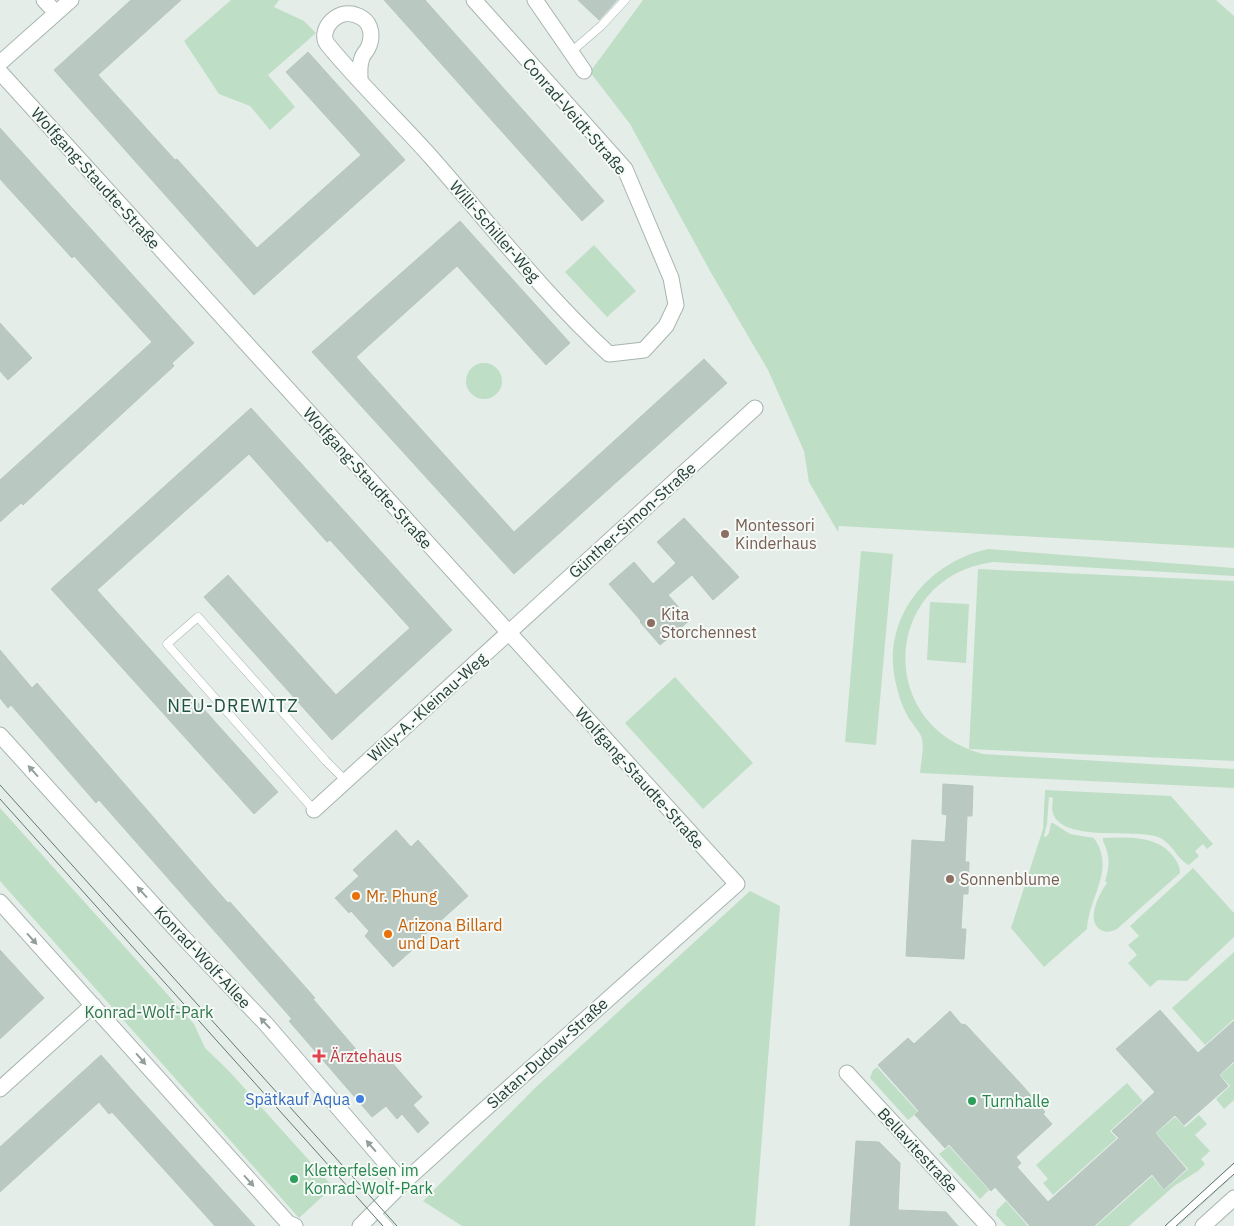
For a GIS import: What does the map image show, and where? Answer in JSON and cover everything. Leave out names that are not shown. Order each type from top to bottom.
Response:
[{"type":"street","points":[[44,0],[56,13]]},
{"type":"street","points":[[0,63],[71,0]]},
{"type":"street","name":"Conrad-Veidt-Straße","points":[[474,0],[625,169],[671,278],[676,304],[666,326],[644,350]]},
{"type":"street","points":[[535,0],[584,71]]},
{"type":"street","name":"Wolfgang-Staudte-Straße","points":[[0,72],[737,884]]},
{"type":"street","name":"Willi-Schiller-Weg","points":[[360,80],[591,337],[609,354],[644,350]]},
{"type":"street","name":"Günther-Simon-Straße","points":[[509,633],[756,408]]},
{"type":"street","name":"Willy-A.-Kleinau-Weg","points":[[314,810],[509,633]]},
{"type":"street","name":"Konrad-Wolf-Allee","points":[[0,735],[180,934],[266,1024],[403,1183]]},
{"type":"street","name":"Slatan-Dudow-Straße","points":[[360,1226],[403,1183],[737,884]]},
{"type":"street","points":[[0,902],[245,1177],[288,1223],[295,1226]]},
{"type":"street","points":[[0,1089],[93,1005]]},
{"type":"street","name":"Bellavitestraße","points":[[847,1074],[988,1226]]},
{"type":"street","points":[[1203,1226],[1234,1198]]},
{"type":"lane","points":[[571,52],[601,26],[625,0]]},
{"type":"lane","name":"Willy-A.-Kleinau-Weg","points":[[314,810],[167,644],[198,617],[326,761],[346,780]]},
{"type":"lane","points":[[1171,1226],[1234,1169]]},
{"type":"lane","points":[[375,1211],[389,1226]]},
{"type":"green space","points":[[231,0],[279,0],[274,7],[304,21],[316,33],[268,75],[295,107],[270,130],[250,106],[219,94],[184,41]]},
{"type":"green space","points":[[643,0],[1216,0],[1234,16],[1234,548],[839,526],[838,532],[809,482],[804,451],[768,370],[710,271],[630,124],[590,72]]},
{"type":"green space","points":[[594,245],[636,291],[607,317],[565,272]]},
{"type":"green space","points":[[484,363],[491,364],[497,368],[501,374],[501,388],[497,394],[491,398],[484,399],[477,398],[471,394],[467,388],[466,381],[467,374],[471,368],[477,364]]},
{"type":"green space","points":[[988,549],[1234,568],[1234,576],[993,562],[956,573],[929,594],[912,622],[906,653],[909,685],[923,714],[948,738],[983,754],[1234,769],[1234,788],[920,773],[923,751],[922,739],[905,712],[897,689],[893,660],[895,638],[902,617],[913,597],[928,581],[946,567],[966,556]]},
{"type":"green space","points":[[861,551],[893,554],[876,745],[845,742]]},
{"type":"green space","points":[[978,569],[1234,581],[1234,761],[969,749]]},
{"type":"green space","points":[[930,602],[969,604],[966,663],[927,660]]},
{"type":"green space","points":[[675,677],[753,763],[703,809],[625,723]]},
{"type":"green space","points":[[1045,790],[1171,796],[1213,844],[1207,849],[1203,844],[1195,851],[1199,856],[1189,865],[1167,843],[1158,837],[1098,833],[1067,827],[1057,820],[1052,809],[1053,798],[1049,797],[1044,836],[1046,837],[1049,833],[1051,823],[1053,823],[1070,834],[1094,838],[1100,850],[1102,872],[1087,929],[1044,967],[1011,928],[1043,829]]},
{"type":"green space","name":"Konrad-Wolf-Park","points":[[0,808],[194,1024],[205,1048],[229,1071],[333,1187],[299,1218],[0,881]]},
{"type":"green space","points":[[1103,838],[1141,839],[1159,844],[1173,856],[1180,870],[1180,873],[1117,929],[1109,932],[1105,932],[1096,926],[1094,920],[1097,900],[1107,883],[1105,881],[1108,861]]},
{"type":"green space","points":[[1193,868],[1234,913],[1234,937],[1187,981],[1158,980],[1150,987],[1128,963],[1137,955],[1128,945],[1139,936],[1130,926]]},
{"type":"green space","points":[[750,891],[780,906],[755,1226],[462,1226],[423,1201],[535,1088]]},
{"type":"green space","points":[[1234,952],[1234,1019],[1205,1045],[1172,1008]]},
{"type":"green space","points":[[1234,1063],[1234,1100],[1224,1109],[1216,1099],[1230,1086],[1220,1075]]},
{"type":"green space","points":[[877,1067],[918,1112],[908,1120],[870,1078],[873,1070]]},
{"type":"green space","points":[[1127,1083],[1143,1101],[1110,1131],[1117,1138],[1053,1195],[1043,1183],[1048,1179],[1036,1165]]},
{"type":"green space","points":[[1199,1115],[1207,1124],[1195,1135],[1210,1151],[1201,1159],[1205,1164],[1198,1171],[1174,1186],[1129,1226],[1096,1226],[1152,1176],[1164,1190],[1188,1169],[1156,1133],[1175,1117],[1185,1127]]},
{"type":"green space","points":[[949,1146],[989,1190],[980,1199],[939,1154]]},
{"type":"green space","points":[[1006,1201],[1028,1226],[1006,1226],[996,1215],[997,1210]]},
{"type":"building","points":[[131,0],[181,0],[98,75],[257,248],[361,155],[286,72],[308,52],[405,160],[254,295],[54,70]]},
{"type":"building","points":[[384,0],[425,0],[604,201],[582,221]]},
{"type":"building","points":[[578,0],[617,0],[599,20]]},
{"type":"building","points":[[0,128],[194,343],[172,363],[174,366],[23,505],[21,503],[0,522],[0,480],[152,342],[74,256],[72,258],[0,179]]},
{"type":"building","points":[[460,221],[570,343],[546,365],[457,266],[356,357],[514,532],[704,359],[727,383],[514,574],[312,352]]},
{"type":"building","points":[[0,323],[32,358],[8,380],[0,371]]},
{"type":"building","points":[[251,408],[452,630],[332,740],[204,597],[228,575],[336,695],[410,628],[330,540],[327,542],[249,454],[97,590],[278,792],[254,814],[51,589]]},
{"type":"building","points":[[684,518],[739,577],[713,600],[692,575],[668,595],[690,620],[660,645],[609,584],[634,562],[653,584],[676,563],[657,542]]},
{"type":"building","points":[[0,650],[32,688],[37,683],[228,903],[230,902],[315,998],[313,999],[367,1062],[381,1050],[422,1097],[413,1105],[429,1123],[418,1133],[402,1114],[397,1119],[386,1106],[372,1117],[289,1021],[292,1019],[99,800],[96,803],[11,705],[8,708],[0,698]]},
{"type":"building","points":[[943,784],[973,786],[972,816],[967,816],[965,862],[969,862],[968,894],[963,894],[961,929],[966,929],[964,959],[906,956],[912,840],[945,842],[947,815],[942,814]]},
{"type":"building","points":[[396,830],[411,847],[418,840],[468,896],[418,941],[420,943],[393,967],[365,936],[369,931],[351,911],[349,913],[335,898],[359,876],[353,870]]},
{"type":"building","points":[[0,950],[44,998],[0,1039]]},
{"type":"building","points":[[1160,1010],[1198,1053],[1234,1021],[1234,1061],[1219,1075],[1228,1086],[1184,1125],[1175,1115],[1155,1133],[1186,1169],[1164,1189],[1152,1174],[1094,1226],[1030,1226],[995,1187],[991,1191],[949,1144],[945,1148],[915,1115],[919,1111],[878,1065],[908,1038],[914,1044],[950,1011],[961,1024],[966,1025],[1022,1085],[1045,1112],[1043,1114],[1052,1124],[1016,1157],[1021,1163],[1017,1167],[1048,1202],[1119,1138],[1112,1131],[1155,1092],[1116,1049]]},
{"type":"building","points":[[101,1055],[255,1226],[215,1226],[112,1112],[109,1114],[99,1102],[0,1192],[0,1147]]},
{"type":"building","points":[[856,1141],[879,1142],[900,1163],[898,1210],[946,1212],[958,1226],[850,1226]]},
{"type":"tram line","points":[[0,785],[397,1226]]},
{"type":"tram line","points":[[0,799],[383,1226]]},
{"type":"tram line","points":[[1165,1226],[1234,1163]]},
{"type":"tram line","points":[[1176,1226],[1234,1174]]},
{"type":"place","name":"Montessori Kinderhaus","points":[[725,534]]},
{"type":"place","name":"Kita Storchennest","points":[[651,623]]},
{"type":"place","name":"Sonnenblume","points":[[950,879]]},
{"type":"place","name":"Mr. Phung","points":[[356,896]]},
{"type":"place","name":"Arizona Billard und Dart","points":[[388,934]]},
{"type":"place","name":"Ärztehaus","points":[[319,1056]]},
{"type":"place","name":"Spätkauf Aqua","points":[[360,1099]]},
{"type":"place","name":"Turnhalle","points":[[972,1101]]},
{"type":"place","name":"Kletterfelsen im Konrad-Wolf-Park","points":[[294,1179]]},
{"type":"district","name":"NEU-DREWITZ","points":[[233,706]]}]
